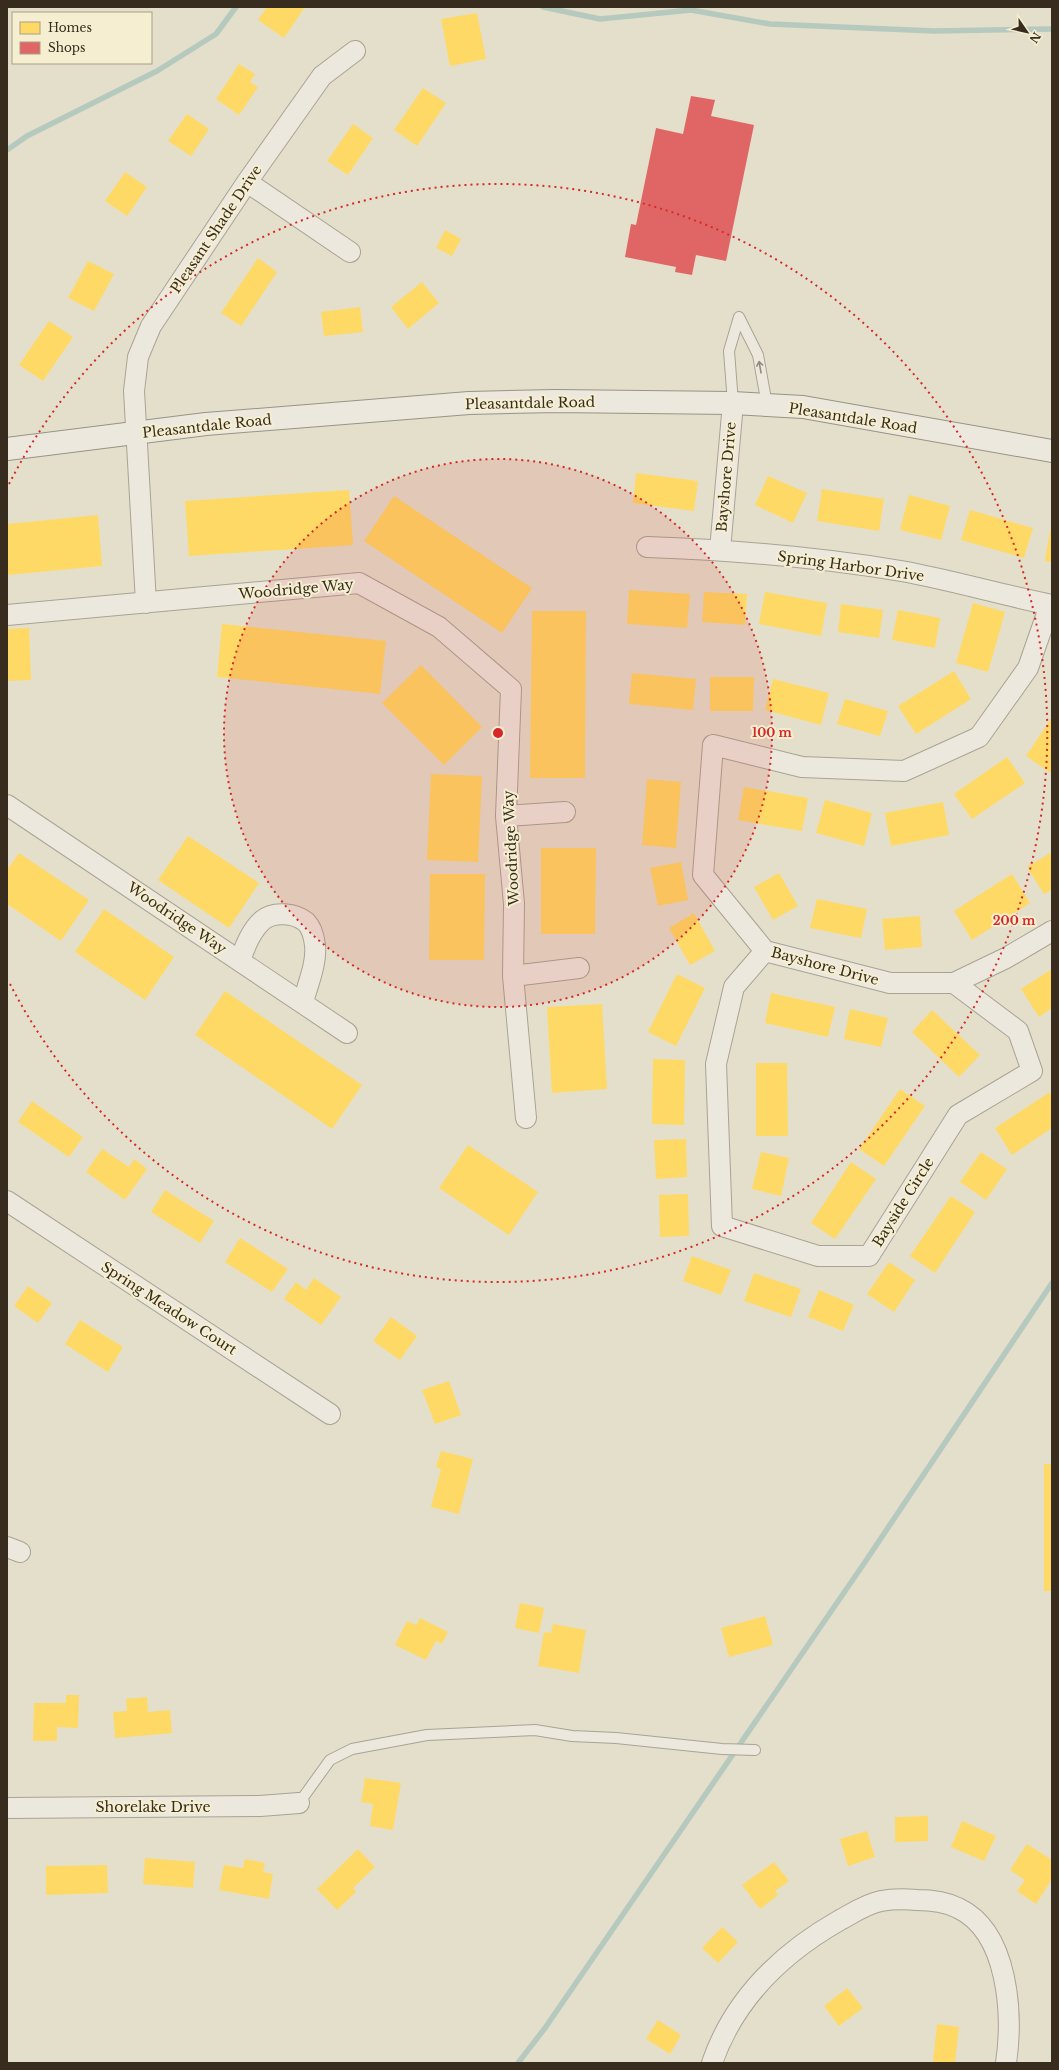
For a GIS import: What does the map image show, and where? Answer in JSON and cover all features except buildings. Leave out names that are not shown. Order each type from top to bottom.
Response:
[{"type":"main road","name":"Pleasantdale Road","points":[[7,449],[206,424],[469,403],[554,401],[733,403],[803,408],[1052,451]]},
{"type":"street","name":"Pleasant Shade Drive","points":[[137,433],[134,391],[138,357],[151,326],[247,182],[322,76],[355,51]]},
{"type":"street","points":[[247,182],[350,252]]},
{"type":"street","name":"Bayshore Drive","points":[[720,550],[733,403]]},
{"type":"street","points":[[137,433],[146,603]]},
{"type":"street","name":"Spring Harbor Drive","points":[[647,547],[720,550],[796,557],[901,571],[1051,605]]},
{"type":"street","name":"Woodridge Way","points":[[7,615],[360,583],[439,628],[510,689],[506,816],[514,904],[513,976],[526,1118]]},
{"type":"street","name":"Bayshore Drive","points":[[1051,605],[1028,668],[979,737],[904,771],[802,767],[713,745],[703,875],[765,951],[890,983],[954,983],[1006,958],[1052,931]]},
{"type":"street","name":"Woodridge Way","points":[[7,805],[303,1002],[347,1033]]},
{"type":"street","points":[[506,816],[565,812]]},
{"type":"street","points":[[240,960],[248,940],[262,920],[272,915],[282,914],[295,917],[306,923],[312,931],[315,946],[313,964],[303,1002]]},
{"type":"street","name":"Bayside Circle","points":[[765,951],[734,987],[716,1064],[722,1226],[818,1256],[869,1256],[958,1115],[1032,1071],[1018,1031],[954,983]]},
{"type":"street","points":[[513,976],[579,968]]},
{"type":"street","name":"Spring Meadow Court","points":[[7,1201],[330,1414]]},
{"type":"street","name":"Shorelake Drive","points":[[7,1808],[260,1806],[299,1804]]},
{"type":"street","points":[[712,2063],[720,2040],[741,2004],[765,1976],[805,1942],[864,1907],[881,1901],[904,1899],[933,1900],[958,1908],[971,1916],[992,1941],[1006,1979],[1009,2013],[1006,2063]]},
{"type":"lane","points":[[733,403],[729,351],[739,317],[758,355],[767,405]]},
{"type":"lane","points":[[299,1804],[330,1760],[352,1749],[427,1735],[535,1730],[572,1736],[616,1738],[722,1749],[755,1750]]},
{"type":"waterway","points":[[7,150],[27,136],[157,71],[216,34],[236,7]]},
{"type":"waterway","points":[[543,7],[600,19],[691,10],[770,24],[934,31],[1052,29]]},
{"type":"waterway","points":[[518,2063],[545,2028],[865,1562],[1052,1283]]}]
